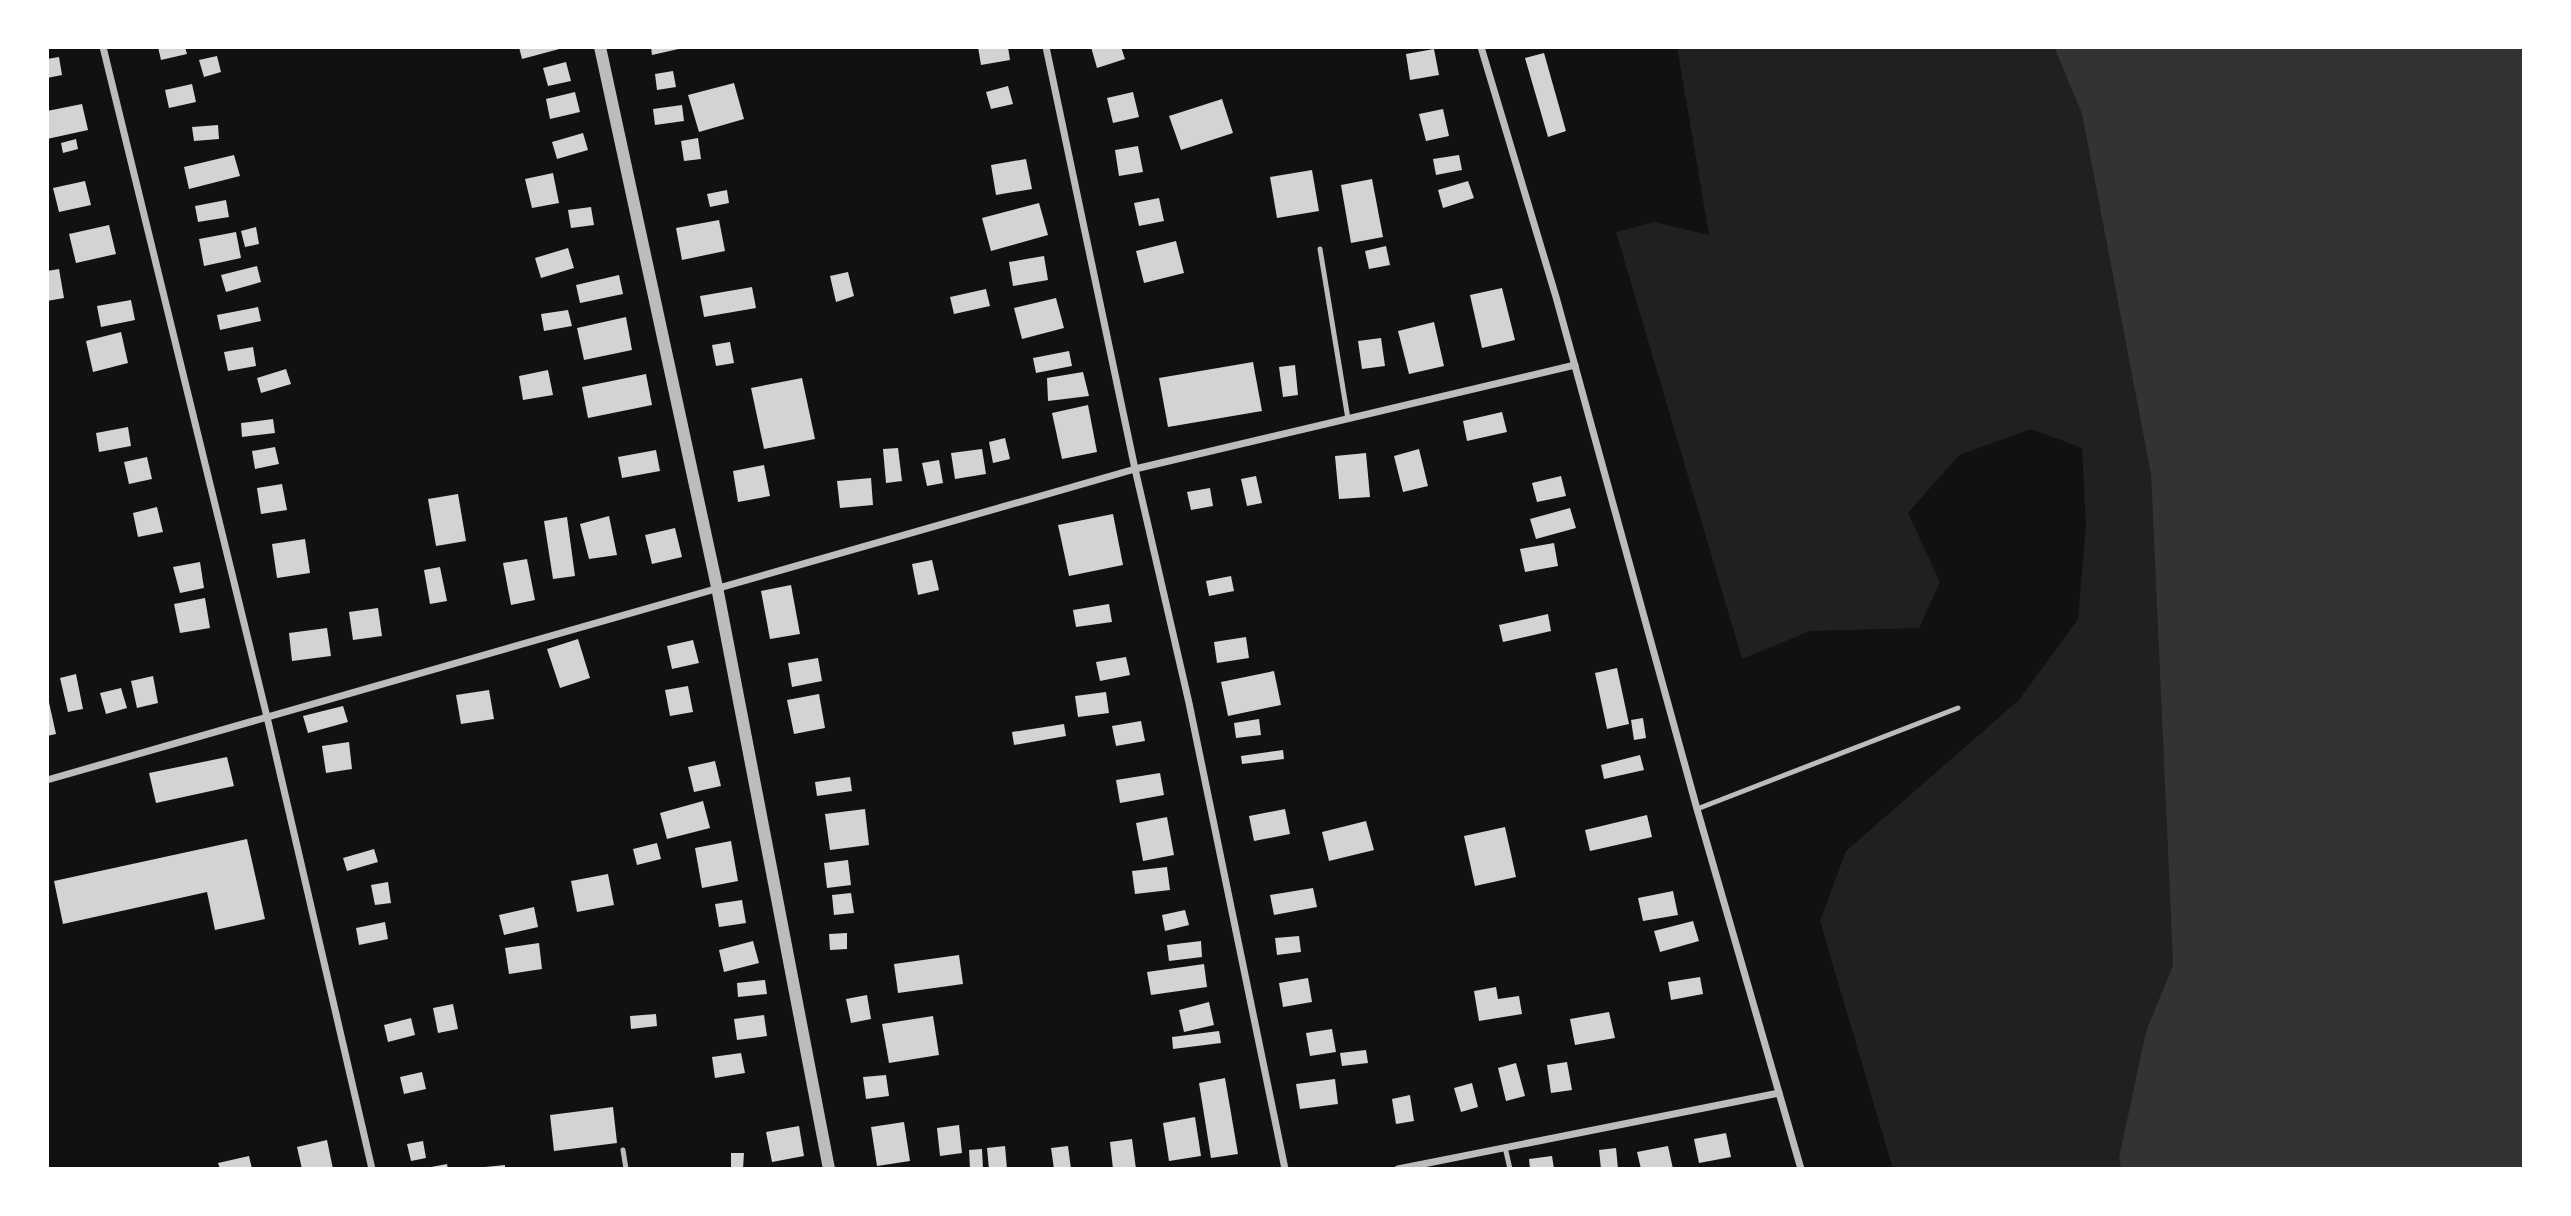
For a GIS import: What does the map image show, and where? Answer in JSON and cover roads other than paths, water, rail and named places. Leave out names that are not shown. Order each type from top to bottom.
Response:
[{"type":"street","points":[[103,47],[267,717],[372,1169]]},
{"type":"street","points":[[600,47],[717,587],[829,1169]]},
{"type":"street","points":[[1046,47],[1135,469],[1189,703],[1285,1169]]},
{"type":"street","points":[[1481,47],[1575,365],[1697,809],[1801,1169]]},
{"type":"street","points":[[47,780],[1135,469],[1575,365]]},
{"type":"street","points":[[1398,1169],[1779,1093]]},
{"type":"lane","points":[[1320,249],[1348,419]]},
{"type":"lane","points":[[1697,809],[1958,708]]},
{"type":"lane","points":[[1505,1147],[1510,1169]]},
{"type":"lane","points":[[622,1150],[626,1169]]}]
